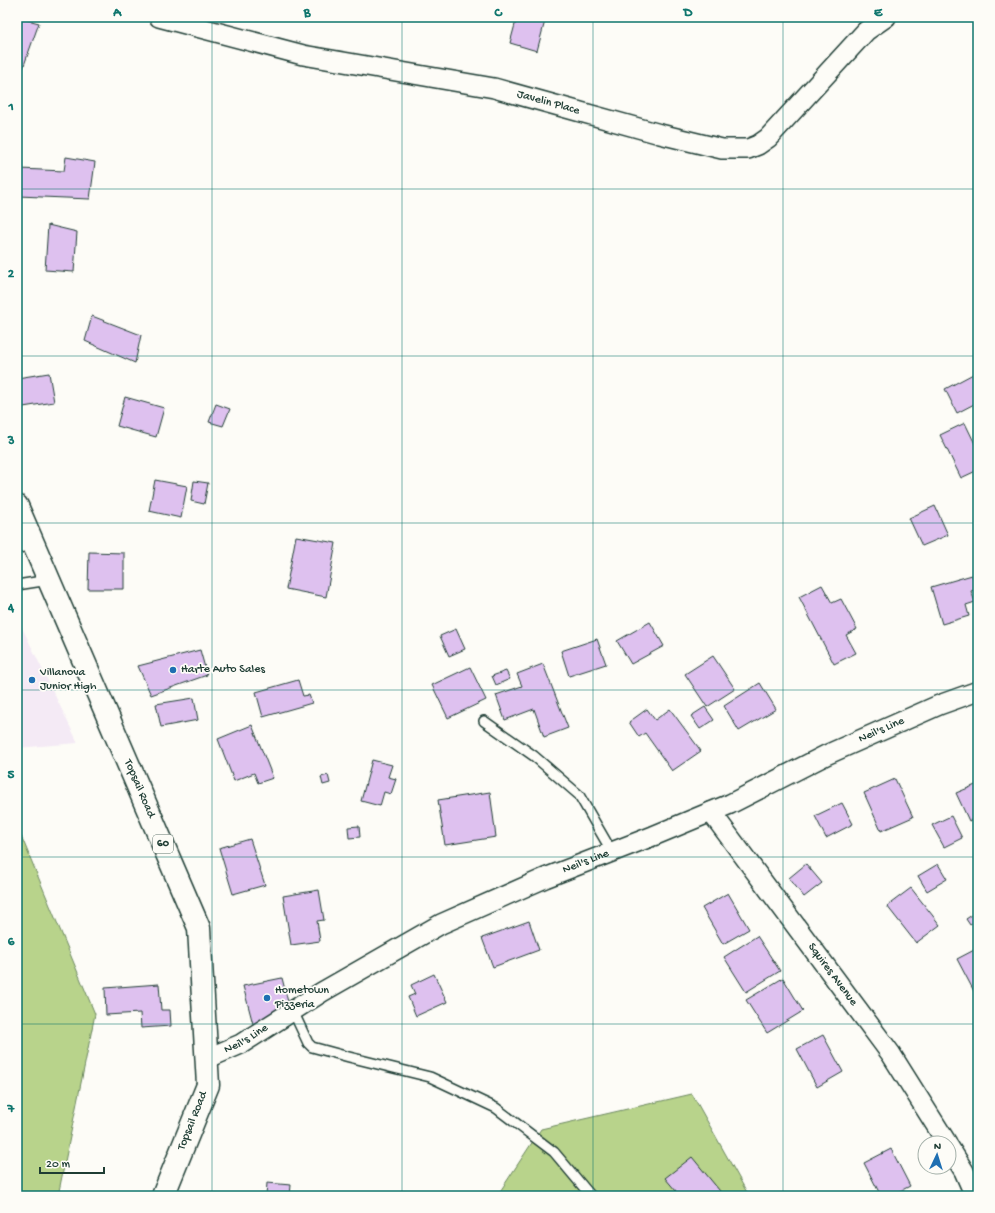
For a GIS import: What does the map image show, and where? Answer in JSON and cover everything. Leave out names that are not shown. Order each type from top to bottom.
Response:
[{"type":"main road","name":"Topsail Road","points":[[17,506],[25,546],[49,580],[199,928],[208,1085],[163,1196]]},
{"type":"street","name":"Javelin Place","points":[[159,17],[304,55],[494,88],[682,139],[722,149],[736,150],[758,146],[768,138],[866,31],[886,17]]},
{"type":"street","name":"Neil's Line","points":[[206,1059],[241,1044],[322,992],[441,924],[545,878],[730,804],[826,755],[939,705],[978,692]]},
{"type":"street","name":"Squires Avenue","points":[[711,812],[891,1054],[942,1135]]},
{"type":"street","points":[[957,1160],[975,1196]]},
{"type":"lane","points":[[17,585],[49,580]]},
{"type":"lane","points":[[484,722],[534,756],[579,795],[612,852]]},
{"type":"lane","points":[[293,1011],[308,1043],[312,1047],[349,1058],[430,1078],[496,1108],[554,1152],[591,1196]]},
{"type":"shaded area","name":"Villanova Junior High","points":[[17,617],[78,743],[17,748]]},
{"type":"green space","points":[[17,826],[95,1014],[58,1196],[17,1196]]},
{"type":"green space","points":[[692,1094],[749,1196],[497,1196],[541,1129]]},
{"type":"building","points":[[17,17],[39,23],[23,68],[17,66]]},
{"type":"building","points":[[517,17],[546,17],[537,51],[510,43]]},
{"type":"building","points":[[66,157],[95,162],[90,199],[18,196],[20,169],[64,171]]},
{"type":"building","points":[[48,225],[77,232],[74,272],[45,270]]},
{"type":"building","points":[[92,316],[141,335],[135,363],[85,341]]},
{"type":"building","points":[[49,373],[54,402],[17,408],[17,378]]},
{"type":"building","points":[[975,373],[978,377],[978,402],[957,413],[945,389]]},
{"type":"building","points":[[125,397],[164,408],[156,437],[117,426]]},
{"type":"building","points":[[216,404],[230,409],[223,426],[209,422]]},
{"type":"building","points":[[965,423],[978,450],[978,470],[961,478],[940,435]]},
{"type":"building","points":[[155,480],[187,486],[181,518],[149,511]]},
{"type":"building","points":[[194,481],[208,483],[204,504],[191,501]]},
{"type":"building","points":[[935,506],[948,535],[922,546],[909,518]]},
{"type":"building","points":[[296,536],[336,543],[326,597],[286,589]]},
{"type":"building","points":[[89,552],[124,553],[124,589],[88,589]]},
{"type":"building","points":[[972,575],[977,589],[971,591],[975,602],[966,605],[969,616],[942,624],[931,587]]},
{"type":"building","points":[[822,585],[832,603],[841,599],[857,629],[846,635],[856,653],[834,664],[799,597]]},
{"type":"building","points":[[650,622],[664,646],[631,664],[617,641]]},
{"type":"building","points":[[456,629],[465,649],[449,656],[440,636]]},
{"type":"building","points":[[597,639],[606,664],[569,676],[561,651]]},
{"type":"building","name":"Harte Auto Sales","points":[[200,650],[207,675],[151,695],[138,666]]},
{"type":"building","points":[[713,656],[735,689],[707,707],[685,674]]},
{"type":"building","points":[[543,664],[568,728],[544,737],[534,709],[505,720],[496,695],[522,686],[517,674]]},
{"type":"building","points":[[470,667],[486,700],[448,718],[432,685]]},
{"type":"building","points":[[506,671],[510,679],[496,685],[492,676]]},
{"type":"building","points":[[298,680],[303,696],[309,695],[312,703],[263,717],[256,692]]},
{"type":"building","points":[[760,683],[776,709],[739,731],[724,706]]},
{"type":"building","points":[[194,698],[198,720],[161,727],[156,704]]},
{"type":"building","points":[[705,707],[714,720],[700,729],[691,716]]},
{"type":"building","points":[[647,709],[655,720],[670,709],[701,751],[672,771],[645,733],[639,737],[629,722]]},
{"type":"building","points":[[252,725],[273,778],[258,783],[254,773],[234,781],[218,739]]},
{"type":"building","points":[[372,760],[392,765],[388,777],[396,779],[391,794],[384,792],[380,806],[361,801]]},
{"type":"building","points":[[328,775],[330,783],[323,785],[321,777]]},
{"type":"building","points":[[895,779],[913,817],[881,831],[864,793]]},
{"type":"building","points":[[978,784],[978,817],[969,821],[956,793]]},
{"type":"building","points":[[490,792],[496,837],[445,845],[438,800]]},
{"type":"building","points":[[842,803],[853,824],[826,838],[815,816]]},
{"type":"building","points":[[951,816],[962,838],[944,847],[932,825]]},
{"type":"building","points":[[359,826],[360,837],[349,838],[348,827]]},
{"type":"building","points":[[250,839],[265,885],[233,894],[219,848]]},
{"type":"building","points":[[806,864],[822,883],[804,897],[789,878]]},
{"type":"building","points":[[938,864],[947,879],[927,891],[918,876]]},
{"type":"building","points":[[911,888],[940,925],[916,943],[887,906]]},
{"type":"building","points":[[319,890],[324,920],[317,921],[320,941],[291,945],[283,896]]},
{"type":"building","points":[[728,893],[749,929],[723,944],[702,908]]},
{"type":"building","points":[[972,915],[976,921],[970,925],[966,919]]},
{"type":"building","points":[[529,921],[539,950],[493,967],[482,938]]},
{"type":"building","points":[[757,936],[780,971],[746,992],[724,957]]},
{"type":"building","points":[[978,948],[978,996],[977,997],[957,959]]},
{"type":"building","points":[[434,974],[447,1002],[416,1016],[408,997],[415,994],[411,985]]},
{"type":"building","name":"Hometown Pizzeria","points":[[282,978],[290,1010],[253,1024],[243,986]]},
{"type":"building","points":[[783,978],[803,1011],[767,1033],[746,1000]]},
{"type":"building","points":[[159,984],[161,1010],[170,1010],[171,1026],[141,1028],[140,1013],[106,1015],[105,988]]},
{"type":"building","points":[[823,1035],[843,1072],[817,1087],[797,1049]]},
{"type":"building","points":[[891,1149],[910,1186],[890,1196],[881,1196],[864,1163]]},
{"type":"building","points":[[692,1157],[724,1196],[670,1196],[676,1191],[665,1178]]},
{"type":"building","points":[[267,1183],[291,1185],[290,1196],[266,1196]]},
{"type":"place","name":"Harte Auto Sales","points":[[173,670]]},
{"type":"place","name":"Villanova Junior High","points":[[32,680]]},
{"type":"place","name":"Hometown Pizzeria","points":[[267,998]]}]
